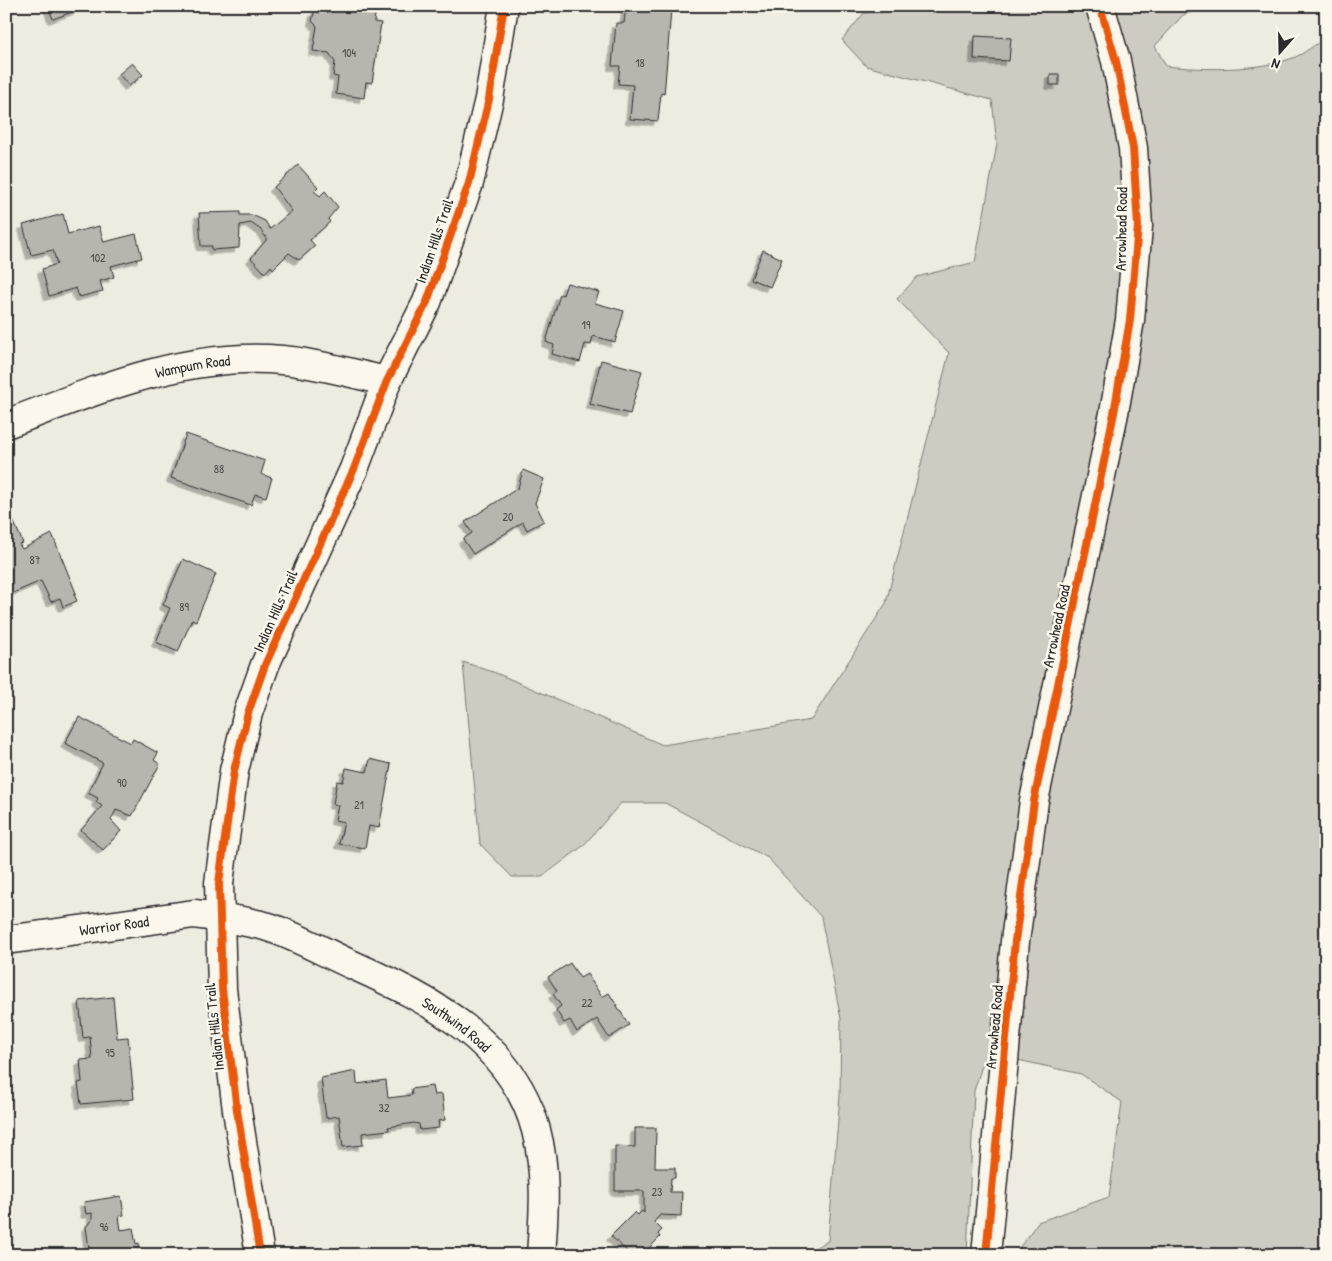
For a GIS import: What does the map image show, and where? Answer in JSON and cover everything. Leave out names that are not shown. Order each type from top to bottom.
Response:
[{"type":"street","name":"Indian Hills Trail","points":[[260,1255],[237,1110],[222,989],[219,883],[234,770],[248,713],[265,665],[354,469],[387,381],[427,302],[468,183],[489,99],[504,6]]},
{"type":"street","name":"Arrowhead Road","points":[[986,1255],[1015,940],[1034,801],[1114,413],[1130,320],[1138,226],[1133,148],[1116,61],[1100,6]]},
{"type":"street","name":"Wampum Road","points":[[6,424],[95,391],[153,374],[192,364],[241,358],[282,360],[319,365],[387,381]]},
{"type":"street","name":"Warrior Road","points":[[6,940],[194,914],[220,917]]},
{"type":"street","name":"Southwind Road","points":[[220,917],[266,927],[394,984],[443,1010],[493,1053],[519,1090],[536,1131],[543,1168],[544,1211],[541,1255]]},
{"type":"shaded area","points":[[969,6],[1211,6],[1183,15],[1155,46],[1166,66],[1213,69],[1263,65],[1293,58],[1326,38],[1326,1255],[1014,1255],[1038,1222],[1109,1197],[1122,1102],[1081,1074],[986,1053],[974,1091],[967,1255],[800,1255],[828,1241],[840,1095],[841,1019],[821,917],[768,858],[665,803],[621,803],[583,846],[542,877],[512,877],[480,844],[463,662],[496,673],[663,745],[811,720],[886,603],[949,353],[897,299],[917,277],[975,262],[997,144],[992,100],[866,66],[842,40],[864,13]]},
{"type":"building","points":[[48,6],[78,6],[80,9],[53,19]]},
{"type":"building","points":[[319,6],[376,8],[374,22],[381,23],[372,83],[366,82],[364,98],[336,94],[338,77],[333,76],[335,62],[329,53],[313,51],[317,26],[312,21],[314,13]]},
{"type":"building","points":[[626,6],[671,10],[664,94],[661,93],[658,121],[630,119],[633,85],[618,84],[620,66],[612,66],[616,23],[624,23]]},
{"type":"building","points":[[975,36],[1011,38],[1009,61],[974,59]]},
{"type":"building","points":[[132,63],[143,75],[129,86],[119,74]]},
{"type":"building","points":[[1050,74],[1059,74],[1059,85],[1050,85]]},
{"type":"building","points":[[298,165],[318,187],[314,191],[320,196],[325,191],[338,207],[328,219],[330,222],[310,240],[315,246],[299,260],[289,253],[273,269],[271,266],[265,273],[251,258],[267,239],[261,230],[251,223],[240,225],[239,248],[212,250],[212,246],[201,246],[199,213],[240,212],[240,215],[252,215],[265,221],[270,229],[292,211],[274,187]]},
{"type":"building","points":[[63,214],[68,234],[99,226],[104,242],[136,234],[142,258],[111,266],[114,277],[100,281],[103,291],[79,297],[76,288],[49,296],[42,269],[57,264],[53,250],[31,255],[23,225]]},
{"type":"building","points":[[763,250],[782,259],[770,287],[751,279]]},
{"type":"building","points":[[567,283],[599,292],[595,303],[624,311],[615,342],[593,336],[591,345],[585,344],[580,362],[552,354],[554,345],[546,342],[560,294],[563,295]]},
{"type":"building","points":[[601,360],[642,371],[630,414],[590,404]]},
{"type":"building","points":[[186,434],[265,461],[261,474],[272,478],[266,497],[255,494],[251,505],[171,478]]},
{"type":"building","points":[[523,470],[544,479],[535,503],[544,521],[527,530],[523,522],[473,554],[463,539],[472,533],[465,522],[518,488]]},
{"type":"building","points":[[13,520],[23,543],[19,544],[22,549],[52,534],[76,593],[74,594],[77,601],[63,607],[60,598],[51,602],[41,581],[6,596],[6,523]]},
{"type":"building","points":[[183,559],[216,574],[196,621],[192,619],[178,652],[156,642],[170,608],[163,605]]},
{"type":"building","points":[[79,717],[131,743],[133,739],[158,753],[154,760],[160,764],[132,816],[116,810],[111,820],[121,831],[103,850],[81,830],[102,806],[96,802],[98,798],[88,793],[103,763],[65,743]]},
{"type":"building","points":[[370,759],[391,764],[379,828],[369,826],[365,848],[339,844],[344,822],[335,820],[338,805],[333,804],[337,781],[343,782],[346,768],[367,772]]},
{"type":"building","points":[[570,963],[580,978],[587,974],[602,997],[609,993],[629,1025],[609,1038],[597,1019],[577,1032],[570,1020],[564,1023],[556,1010],[561,1006],[553,994],[557,991],[548,977]]},
{"type":"building","points":[[113,997],[117,1038],[128,1037],[134,1099],[81,1104],[78,1083],[82,1082],[80,1060],[92,1059],[90,1037],[83,1038],[79,1001]]},
{"type":"building","points":[[356,1071],[357,1084],[386,1080],[388,1098],[412,1095],[411,1089],[432,1086],[434,1095],[442,1094],[445,1120],[438,1121],[439,1128],[420,1130],[419,1124],[414,1123],[388,1127],[389,1130],[362,1133],[363,1145],[343,1147],[339,1116],[326,1118],[321,1078]]},
{"type":"building","points":[[635,1128],[656,1128],[655,1168],[675,1168],[675,1178],[671,1178],[670,1192],[682,1192],[681,1216],[660,1215],[654,1222],[662,1230],[658,1234],[660,1237],[644,1253],[642,1251],[639,1255],[631,1255],[611,1236],[635,1212],[638,1215],[642,1211],[644,1213],[644,1191],[615,1191],[615,1146],[635,1147]]},
{"type":"building","points":[[121,1196],[124,1215],[119,1216],[121,1230],[133,1228],[136,1244],[139,1243],[141,1255],[98,1255],[89,1248],[86,1227],[92,1219],[92,1213],[86,1214],[84,1202]]},
{"type":"cycle path","points":[[260,1255],[237,1110],[222,989],[219,883],[234,771],[248,713],[265,665],[354,469],[387,381],[427,302],[469,183],[489,99],[504,6]]},
{"type":"cycle path","points":[[986,1255],[1015,941],[1034,801],[1114,413],[1130,320],[1138,226],[1133,148],[1116,61],[1100,6]]}]
